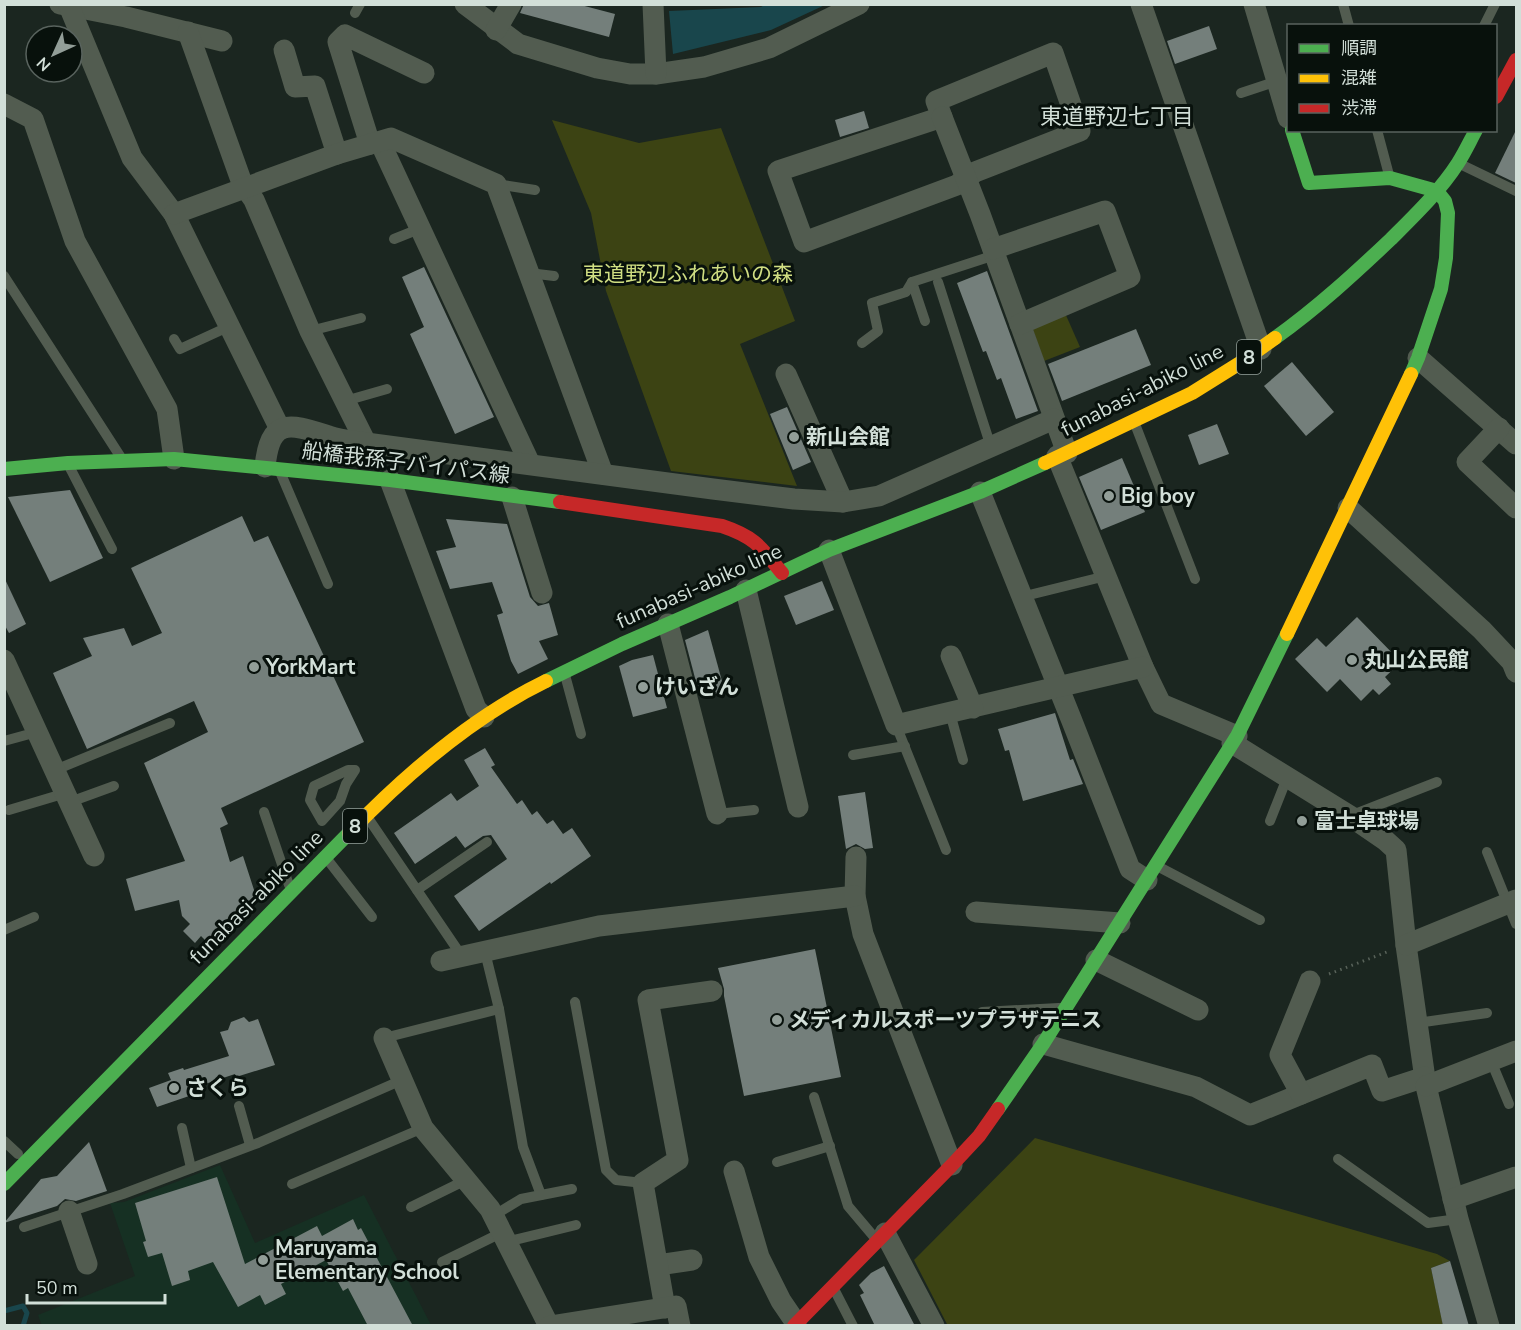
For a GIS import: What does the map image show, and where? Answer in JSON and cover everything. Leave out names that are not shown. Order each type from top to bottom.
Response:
[{"type":"street","points":[[465,4],[496,30],[518,44],[597,68],[630,74],[656,74],[704,67],[769,48],[859,4]]},
{"type":"street","points":[[496,30],[511,4]]},
{"type":"street","points":[[653,4],[656,74]]},
{"type":"street","points":[[1140,4],[1261,349]]},
{"type":"street","points":[[1254,4],[1287,115]]},
{"type":"street","points":[[65,5],[126,17],[222,41]]},
{"type":"street","points":[[65,5],[132,158],[174,214],[280,429]]},
{"type":"street","points":[[188,33],[242,183],[254,200],[310,331],[366,443]]},
{"type":"street","points":[[424,73],[345,35],[338,42],[375,143],[419,229],[530,464]]},
{"type":"street","points":[[284,50],[296,87],[315,86],[337,154]]},
{"type":"street","points":[[942,117],[778,171],[804,242],[957,185],[966,178],[975,172],[1080,131],[1053,53],[936,101],[966,178],[994,252],[1020,324],[1054,419],[1062,455],[1106,576],[1143,667],[1161,704],[1235,740],[1287,778],[1350,816],[1396,850],[1406,945],[1425,1081],[1458,1219],[1489,1326]]},
{"type":"street","points":[[1497,95],[1516,60]]},
{"type":"street","points":[[4,104],[33,119],[75,241],[167,410],[174,459]]},
{"type":"street","points":[[734,1171],[759,1257],[795,1324],[952,1165],[994,1117],[1044,1044],[1235,740],[1418,358],[1441,289],[1446,258],[1448,213],[1445,201],[1437,191],[1390,178],[1309,183],[1293,132]]},
{"type":"street","name":"funabasi-abiko line","points":[[4,1184],[366,815],[412,772],[484,717],[564,672],[829,550],[980,492],[1192,393],[1261,349],[1312,311],[1349,279],[1437,191],[1458,163],[1475,132]]},
{"type":"street","points":[[174,214],[337,154],[391,138],[496,184],[603,474]]},
{"type":"street","points":[[994,252],[1105,211],[1130,277],[1020,324]]},
{"type":"street","points":[[1418,358],[1516,444]]},
{"type":"street","points":[[786,374],[843,502]]},
{"type":"street","points":[[272,468],[267,446],[280,429],[291,425],[314,430],[330,437],[366,443],[782,498],[843,502],[879,496],[1054,419]]},
{"type":"street","points":[[1499,428],[1467,462],[1516,508]]},
{"type":"street","name":"船橋我孫子バイパス線","points":[[8,466],[174,459],[390,480],[513,497],[722,526],[744,533],[760,546],[782,573]]},
{"type":"street","points":[[390,480],[476,709],[484,717]]},
{"type":"street","points":[[980,492],[1060,688],[1130,869],[1152,873]]},
{"type":"street","points":[[513,497],[542,593]]},
{"type":"street","points":[[1348,508],[1450,599],[1515,664]]},
{"type":"street","points":[[829,550],[896,725],[1143,667]]},
{"type":"street","points":[[746,590],[798,807]]},
{"type":"street","points":[[668,624],[717,814]]},
{"type":"street","points":[[951,656],[973,708]]},
{"type":"street","points":[[6,668],[38,732],[94,856]]},
{"type":"street","points":[[856,857],[855,896],[863,934],[952,1165]]},
{"type":"street","points":[[450,957],[485,952],[598,926],[855,896]]},
{"type":"street","points":[[1406,945],[1512,902]]},
{"type":"street","points":[[976,912],[1120,923]]},
{"type":"street","points":[[1096,960],[1198,1010]]},
{"type":"street","points":[[1301,1094],[1280,1055],[1310,981]]},
{"type":"street","points":[[665,1308],[643,1183],[678,1160],[648,1000],[711,991]]},
{"type":"street","points":[[384,1038],[423,1128],[466,1180],[500,1230],[549,1326],[676,1306],[680,1326]]},
{"type":"street","points":[[1044,1044],[1196,1088],[1250,1115],[1372,1065],[1383,1091],[1425,1081],[1516,1051]]},
{"type":"street","points":[[1453,1199],[1516,1177]]},
{"type":"street","points":[[69,1211],[87,1264]]},
{"type":"street","points":[[881,1237],[934,1326]]},
{"type":"street","points":[[658,1266],[692,1260]]},
{"type":"lane","points":[[1343,4],[1348,24]]},
{"type":"lane","points":[[1485,24],[1495,4]]},
{"type":"lane","points":[[1241,93],[1277,81]]},
{"type":"lane","points":[[1378,132],[1390,178]]},
{"type":"lane","points":[[1458,163],[1516,191]]},
{"type":"lane","points":[[496,184],[535,190]]},
{"type":"lane","points":[[394,239],[419,229]]},
{"type":"lane","points":[[862,343],[878,331],[872,303],[906,292],[912,282],[994,252]]},
{"type":"lane","points":[[529,273],[554,276]]},
{"type":"lane","points":[[4,276],[123,461]]},
{"type":"lane","points":[[912,282],[925,321]]},
{"type":"lane","points":[[938,282],[991,447]]},
{"type":"lane","points":[[310,331],[361,318]]},
{"type":"lane","points":[[174,339],[180,349],[230,326]]},
{"type":"lane","points":[[345,401],[387,389]]},
{"type":"lane","points":[[1133,421],[1195,579]]},
{"type":"lane","points":[[68,464],[112,549]]},
{"type":"lane","points":[[272,468],[328,584]]},
{"type":"lane","points":[[1022,597],[1106,576]]},
{"type":"lane","points":[[564,672],[581,734]]},
{"type":"lane","points":[[950,713],[963,760]]},
{"type":"lane","points":[[55,770],[170,723]]},
{"type":"lane","points":[[896,725],[946,850]]},
{"type":"lane","points":[[4,741],[38,732]]},
{"type":"lane","points":[[853,755],[905,746]]},
{"type":"lane","points":[[348,770],[356,770],[346,784],[340,801],[322,821],[310,800],[314,786],[348,770]]},
{"type":"lane","points":[[1270,821],[1287,778]]},
{"type":"lane","points":[[1350,816],[1437,782]]},
{"type":"lane","points":[[9,810],[114,786]]},
{"type":"lane","points":[[717,814],[754,810]]},
{"type":"lane","points":[[264,812],[291,891]]},
{"type":"lane","points":[[366,815],[417,890],[450,957]]},
{"type":"lane","points":[[417,890],[487,842]]},
{"type":"lane","points":[[1487,852],[1512,902],[1516,924]]},
{"type":"lane","points":[[325,857],[372,917]]},
{"type":"lane","points":[[1152,873],[1260,920]]},
{"type":"lane","points":[[4,930],[34,916]]},
{"type":"lane","points":[[485,952],[499,1009],[523,1147],[541,1195]]},
{"type":"lane","points":[[575,1002],[606,1170],[616,1180],[643,1183]]},
{"type":"lane","points":[[982,1012],[1065,1008]]},
{"type":"lane","points":[[384,1038],[499,1009]]},
{"type":"lane","points":[[1417,1023],[1487,1013]]},
{"type":"lane","points":[[1491,1061],[1509,1104]]},
{"type":"lane","points":[[24,1227],[123,1194],[191,1168],[402,1080]]},
{"type":"lane","points":[[814,1097],[848,1206],[881,1237]]},
{"type":"lane","points":[[238,1106],[250,1145]]},
{"type":"lane","points":[[182,1128],[191,1168]]},
{"type":"lane","points":[[292,1184],[423,1128]]},
{"type":"lane","points":[[4,1141],[18,1154]]},
{"type":"lane","points":[[777,1162],[830,1146]]},
{"type":"lane","points":[[1338,1159],[1428,1223],[1458,1219]]},
{"type":"lane","points":[[411,1207],[466,1180]]},
{"type":"lane","points":[[500,1230],[521,1199],[572,1189]]},
{"type":"lane","points":[[442,1262],[500,1230],[576,1225]]},
{"type":"lane","points":[[832,1286],[853,1326]]},
{"type":"path","points":[[1310,981],[1406,945]]},
{"type":"shaded area","name":"Maruyama Elementary School","points":[[220,1165],[255,1243],[364,1195],[431,1325],[42,1326],[38,1315],[135,1276],[110,1203],[124,1202]]},
{"type":"green space","name":"東道野辺ふれあいの森","points":[[552,120],[639,143],[721,128],[795,321],[740,344],[797,486],[671,471],[606,291],[591,213]]},
{"type":"green space","points":[[1065,313],[1080,347],[1044,361],[1033,330],[1037,322]]},
{"type":"green space","points":[[1035,1138],[1437,1254],[1450,1261],[1431,1268],[1443,1325],[948,1326],[914,1260]]},
{"type":"water","points":[[766,4],[825,5],[771,30],[673,54],[669,11],[761,7]]},
{"type":"building","points":[[524,4],[577,4],[615,14],[609,37],[520,13]]},
{"type":"building","points":[[1209,26],[1217,49],[1175,64],[1167,41]]},
{"type":"building","points":[[864,111],[869,128],[840,137],[835,120]]},
{"type":"building","points":[[1516,130],[1516,183],[1495,173]]},
{"type":"building","points":[[424,267],[494,417],[455,434],[410,334],[424,327],[402,277]]},
{"type":"building","points":[[987,271],[1038,411],[1016,419],[1001,378],[997,380],[986,351],[983,352],[957,283]]},
{"type":"building","points":[[1136,329],[1151,365],[1062,401],[1048,364]]},
{"type":"building","points":[[1292,362],[1334,412],[1306,436],[1264,386]]},
{"type":"building","points":[[787,407],[811,462],[793,470],[770,414]]},
{"type":"building","points":[[1217,424],[1229,454],[1199,465],[1188,435]]},
{"type":"building","name":"Big boy","points":[[1122,458],[1145,512],[1101,530],[1079,477]]},
{"type":"building","points":[[70,490],[103,558],[50,582],[8,497]]},
{"type":"building","points":[[242,516],[254,542],[268,536],[364,742],[221,808],[228,824],[220,828],[230,862],[243,856],[257,899],[211,946],[201,936],[195,943],[183,931],[190,924],[182,916],[179,900],[135,911],[126,879],[185,861],[144,763],[208,732],[194,701],[87,749],[53,673],[92,656],[83,638],[124,628],[132,646],[162,633],[131,568]]},
{"type":"building","points":[[446,519],[507,524],[530,597],[538,606],[549,603],[558,635],[539,641],[548,659],[518,674],[511,661],[497,615],[503,613],[492,582],[450,589],[436,551],[456,547]]},
{"type":"building","points":[[4,577],[26,624],[9,633],[4,624]]},
{"type":"building","points":[[822,581],[834,610],[796,625],[784,596]]},
{"type":"building","points":[[1357,617],[1401,662],[1385,677],[1391,684],[1379,695],[1373,689],[1361,701],[1340,679],[1327,692],[1295,659],[1317,638],[1326,647]]},
{"type":"building","points":[[708,630],[725,692],[700,697],[685,640]]},
{"type":"building","points":[[653,655],[667,708],[633,717],[619,666]]},
{"type":"building","points":[[1055,713],[1070,760],[1073,759],[1083,784],[1023,801],[1009,750],[1005,751],[998,729]]},
{"type":"building","points":[[485,748],[495,765],[491,767],[517,804],[522,800],[532,815],[537,811],[547,824],[553,820],[563,834],[572,828],[591,856],[479,931],[454,896],[507,859],[491,835],[483,836],[465,848],[456,836],[415,864],[394,833],[451,793],[457,801],[479,786],[464,760]]},
{"type":"building","points":[[865,792],[873,848],[865,849],[856,844],[846,849],[838,796]]},
{"type":"building","points":[[815,949],[841,1077],[744,1096],[718,968]]},
{"type":"building","points":[[244,1017],[249,1022],[258,1019],[275,1065],[236,1077],[235,1074],[193,1088],[195,1094],[157,1107],[149,1088],[171,1080],[168,1073],[229,1056],[220,1032],[228,1030],[231,1022]]},
{"type":"building","points":[[89,1142],[107,1191],[76,1201],[65,1199],[57,1206],[4,1223],[41,1179],[57,1176]]},
{"type":"building","points":[[217,1177],[245,1264],[317,1226],[322,1236],[353,1219],[358,1230],[361,1228],[413,1326],[368,1326],[348,1288],[343,1291],[326,1260],[281,1284],[286,1294],[265,1305],[260,1295],[238,1307],[213,1262],[188,1271],[190,1280],[172,1286],[162,1253],[148,1257],[143,1242],[146,1241],[135,1203]]},
{"type":"building","points":[[1450,1261],[1469,1326],[1443,1326],[1431,1268]]},
{"type":"building","points":[[884,1266],[915,1326],[875,1326],[860,1295],[864,1293],[859,1285],[871,1273]]},
{"type":"waterway","points":[[4,1311],[23,1306],[27,1313],[23,1326]]},
{"type":"traffic: fast","points":[[1293,132],[1309,183],[1390,178],[1437,191],[1445,201],[1448,213],[1446,258],[1441,289],[1411,374]]},
{"type":"traffic: fast","points":[[1275,338],[1335,290],[1418,212],[1461,159],[1475,132]]},
{"type":"traffic: fast","points":[[4,469],[68,463],[174,459],[390,480],[560,502]]},
{"type":"traffic: fast","points":[[546,681],[829,550],[980,492],[1045,463]]},
{"type":"traffic: fast","points":[[998,1109],[1043,1044],[1237,736],[1287,634]]},
{"type":"traffic: fast","points":[[4,1184],[349,833]]},
{"type":"traffic: slow","points":[[1045,463],[1192,393],[1275,338]]},
{"type":"traffic: slow","points":[[1287,634],[1411,374]]},
{"type":"traffic: slow","points":[[349,833],[393,789],[441,748],[492,712],[546,681]]},
{"type":"traffic: jam","points":[[1497,95],[1516,60]]},
{"type":"traffic: jam","points":[[560,502],[722,526],[750,539],[782,573]]},
{"type":"traffic: jam","points":[[794,1326],[952,1165],[979,1136],[998,1109]]},
{"type":"place","name":"新山会館","points":[[794,437]]},
{"type":"place","name":"Big boy","points":[[1109,496]]},
{"type":"place","name":"丸山公民館","points":[[1352,660]]},
{"type":"place","name":"YorkMart","points":[[254,667]]},
{"type":"place","name":"けいざん","points":[[643,687]]},
{"type":"place","name":"富士卓球場","points":[[1302,821]]},
{"type":"place","name":"メディカルスポーツプラザテニス","points":[[777,1020]]},
{"type":"place","name":"さくら","points":[[174,1088]]},
{"type":"place","name":"Maruyama Elementary School","points":[[263,1260]]},
{"type":"district","name":"東道野辺七丁目","points":[[1117,117]]}]
